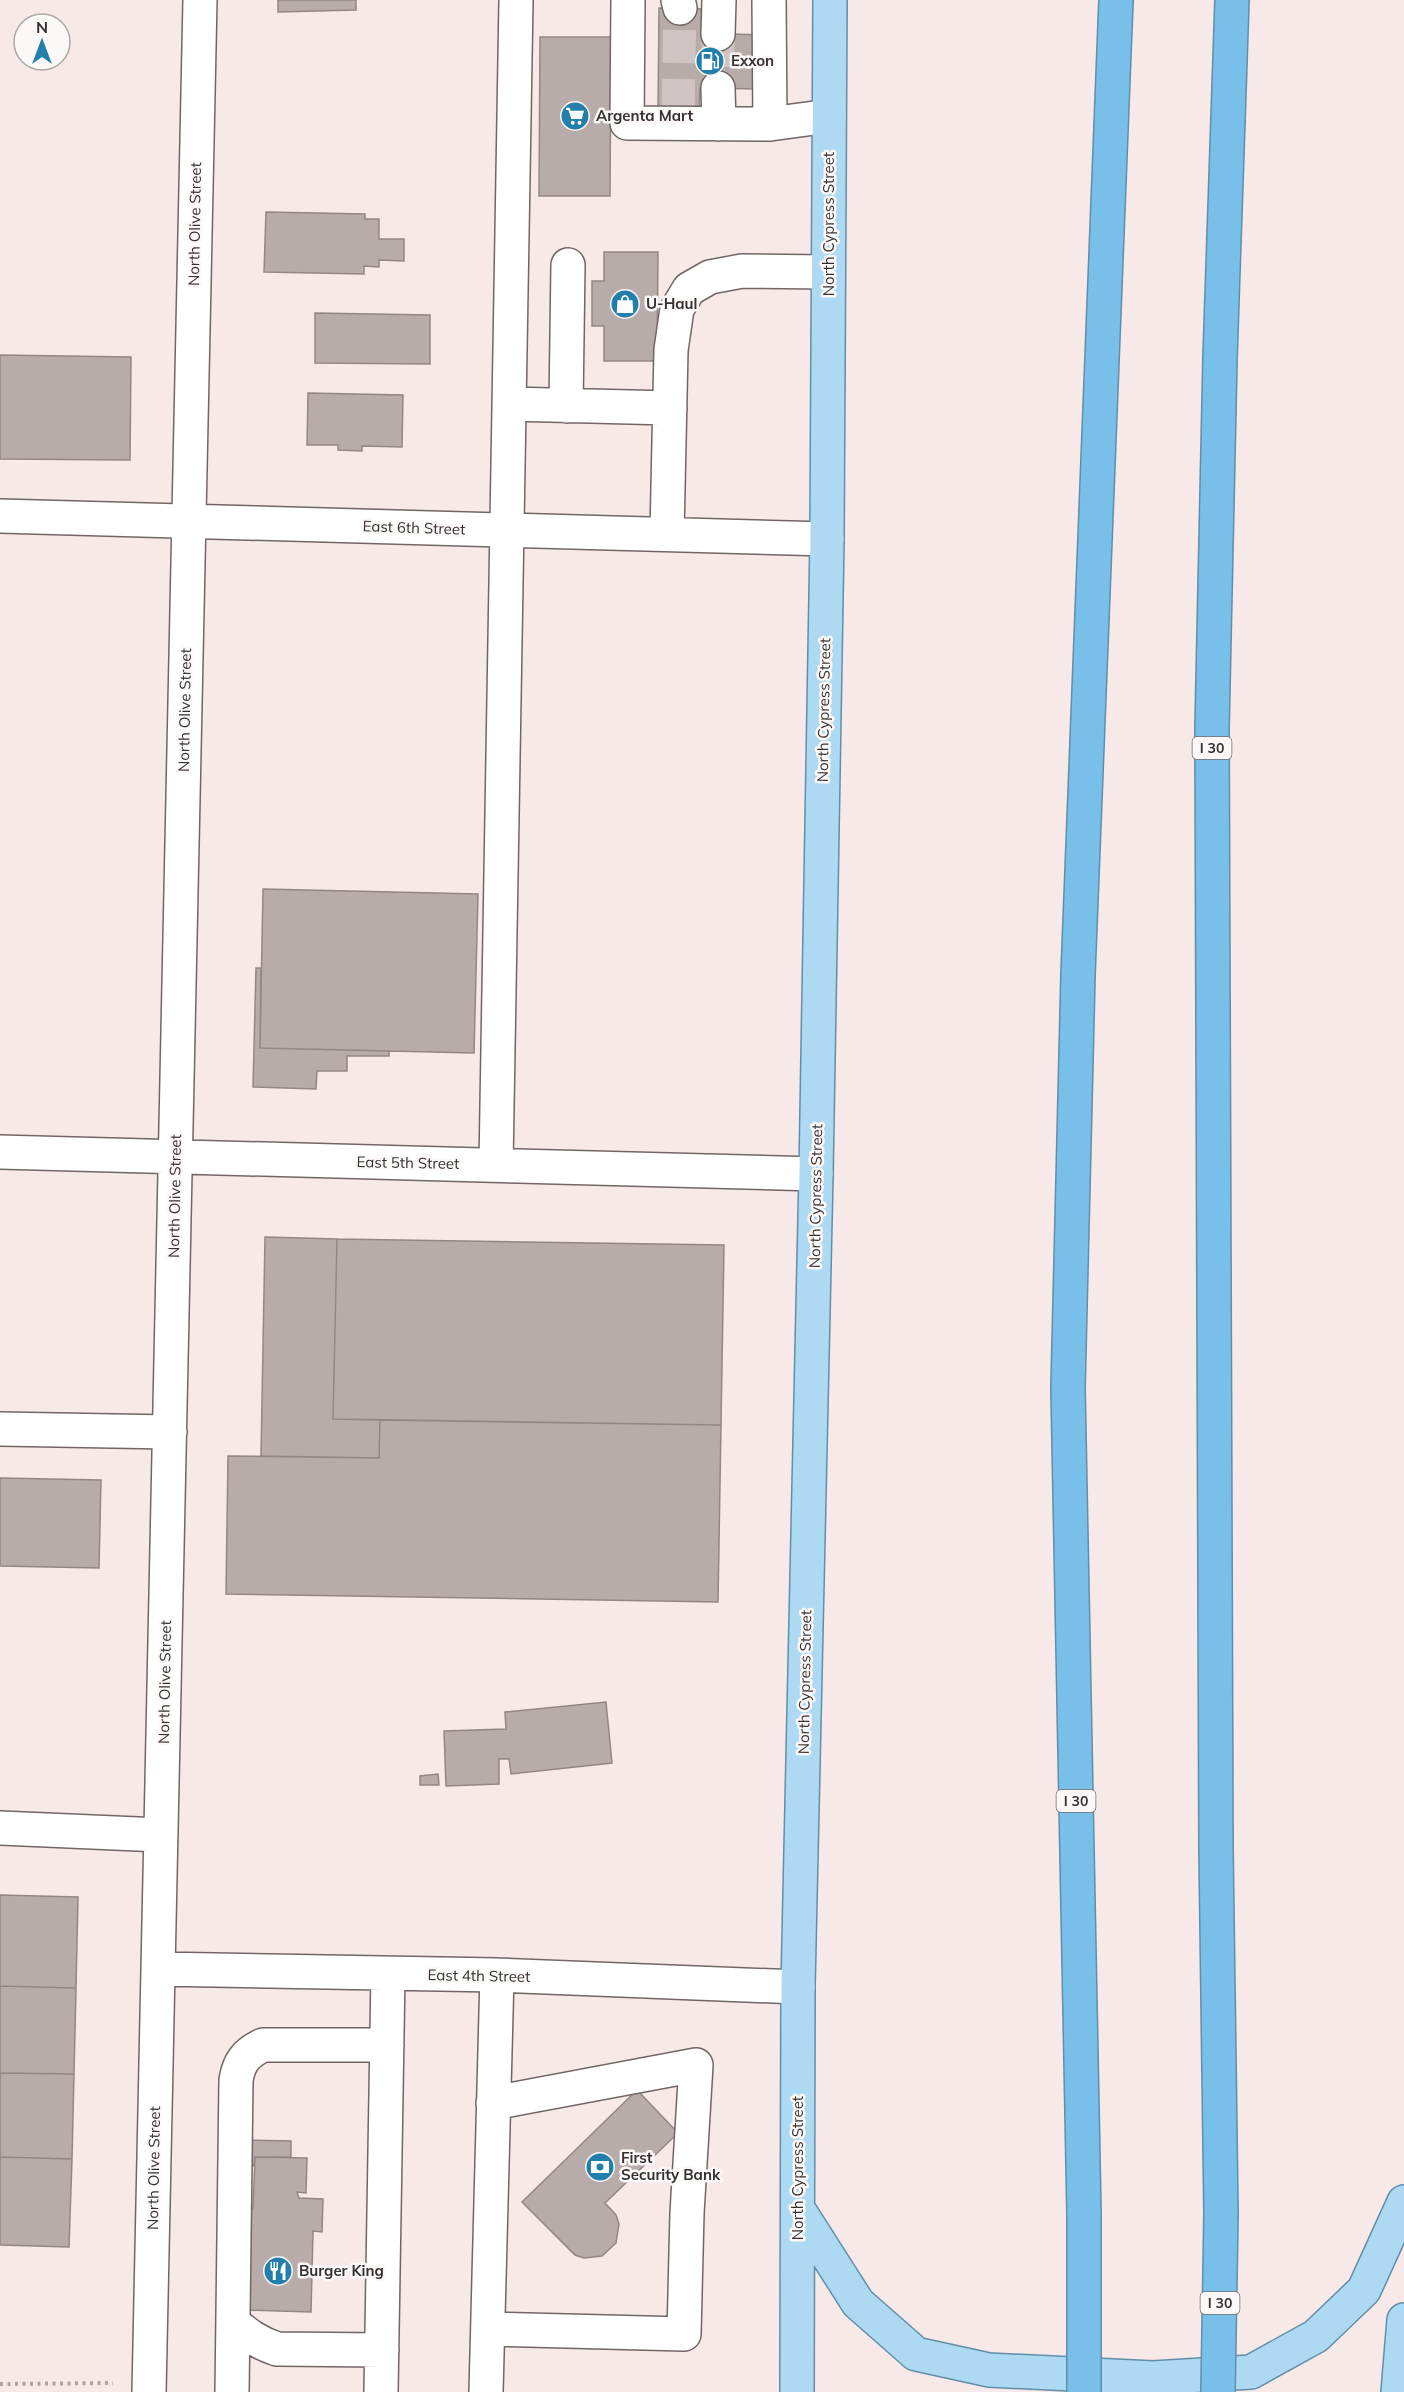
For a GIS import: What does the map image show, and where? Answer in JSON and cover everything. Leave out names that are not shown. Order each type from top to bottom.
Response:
[{"type":"highway","name":"I 30","points":[[1084,2392],[1084,2214],[1068,1388],[1078,975],[1116,4]]},
{"type":"highway","name":"I 30","points":[[1218,2392],[1221,2214],[1216,1849],[1212,729],[1220,346],[1232,8]]},
{"type":"main road","name":"North Cypress Street","points":[[798,2392],[798,1987],[827,539],[830,0]]},
{"type":"main road","points":[[798,2209],[858,2303],[916,2354],[989,2370],[1153,2378],[1251,2372],[1316,2336],[1364,2290],[1404,2202]]},
{"type":"main road","points":[[1398,2392],[1404,2320]]},
{"type":"street","name":"North Olive Street","points":[[136,2389],[159,1969],[200,0]]},
{"type":"street","points":[[496,1165],[509,530],[516,0]]},
{"type":"street","points":[[628,0],[627,123],[678,118],[719,124],[770,124],[829,117]]},
{"type":"street","points":[[718,34],[719,0]]},
{"type":"street","points":[[769,0],[770,124]]},
{"type":"street","points":[[718,88],[719,124]]},
{"type":"street","points":[[566,406],[568,265]]},
{"type":"street","points":[[667,534],[671,350],[677,309],[689,289],[710,277],[742,271],[828,272]]},
{"type":"street","points":[[510,404],[670,408]]},
{"type":"street","name":"East 6th Street","points":[[0,516],[827,539]]},
{"type":"street","name":"East 5th Street","points":[[0,1152],[816,1174]]},
{"type":"street","points":[[0,1430],[170,1432]]},
{"type":"street","points":[[0,1828],[161,1835]]},
{"type":"street","name":"East 4th Street","points":[[159,1969],[497,1975],[798,1987]]},
{"type":"street","points":[[381,2392],[388,1974]]},
{"type":"street","points":[[486,2392],[497,1975]]},
{"type":"street","points":[[232,2392],[236,2080],[243,2058],[252,2050],[274,2043],[387,2045]]},
{"type":"street","points":[[488,2329],[684,2334],[687,2213],[696,2065],[493,2103]]},
{"type":"street","points":[[233,2322],[246,2334],[277,2349],[382,2350]]},
{"type":"path","points":[[0,2384],[114,2383],[136,2389]]},
{"type":"building","points":[[278,0],[356,0],[356,10],[278,12]]},
{"type":"building","name":"Exxon","points":[[659,8],[703,9],[702,33],[761,35],[760,89],[700,88],[699,112],[658,111]]},
{"type":"building","name":"Argenta Mart","points":[[540,37],[611,37],[610,196],[539,196]]},
{"type":"building","points":[[266,212],[365,214],[365,219],[379,219],[379,239],[404,239],[404,261],[379,260],[379,267],[364,266],[364,274],[264,272]]},
{"type":"building","name":"U-Haul","points":[[604,252],[658,252],[657,361],[604,361],[604,326],[592,326],[592,281],[604,281]]},
{"type":"building","points":[[315,313],[430,315],[430,364],[315,363]]},
{"type":"building","points":[[0,355],[131,357],[130,460],[0,459]]},
{"type":"building","points":[[308,393],[403,395],[402,447],[362,446],[362,451],[338,450],[338,445],[307,445]]},
{"type":"building","points":[[263,889],[478,894],[474,1053],[260,1048]]},
{"type":"building","points":[[256,968],[261,968],[260,1048],[389,1051],[389,1056],[347,1056],[347,1071],[317,1071],[316,1089],[253,1087]]},
{"type":"building","points":[[265,1237],[337,1239],[333,1419],[380,1420],[379,1458],[261,1456]]},
{"type":"building","points":[[337,1239],[724,1245],[721,1425],[333,1419]]},
{"type":"building","points":[[380,1420],[721,1425],[718,1602],[226,1594],[228,1456],[379,1458]]},
{"type":"building","points":[[0,1478],[101,1480],[99,1568],[0,1566]]},
{"type":"building","points":[[606,1702],[612,1763],[511,1774],[509,1759],[499,1759],[499,1784],[446,1786],[444,1731],[506,1729],[505,1712]]},
{"type":"building","points":[[438,1774],[439,1785],[420,1785],[420,1776]]},
{"type":"building","points":[[0,1895],[78,1897],[76,1988],[0,1986]]},
{"type":"building","points":[[0,1986],[76,1988],[74,2074],[0,2073]]},
{"type":"building","points":[[0,2073],[74,2074],[72,2159],[0,2157]]},
{"type":"building","name":"First Security Bank","points":[[637,2090],[678,2133],[605,2203],[616,2215],[619,2224],[616,2243],[602,2256],[584,2258],[575,2255],[522,2202]]},
{"type":"building","points":[[246,2140],[291,2141],[291,2157],[255,2157],[254,2166],[246,2165]]},
{"type":"building","points":[[0,2157],[72,2159],[69,2247],[0,2245]]},
{"type":"building","name":"Burger King","points":[[255,2157],[307,2158],[306,2193],[297,2192],[299,2198],[323,2199],[322,2232],[313,2231],[311,2312],[242,2310],[244,2208],[253,2208]]},
{"type":"tunnel","points":[[678,112],[680,8]]},
{"type":"tunnel","points":[[718,34],[718,88]]},
{"type":"place","name":"Exxon","points":[[710,61]]},
{"type":"place","name":"Argenta Mart","points":[[575,116]]},
{"type":"place","name":"U-Haul","points":[[625,304]]},
{"type":"place","name":"First Security Bank","points":[[600,2167]]},
{"type":"place","name":"Burger King","points":[[278,2271]]}]
